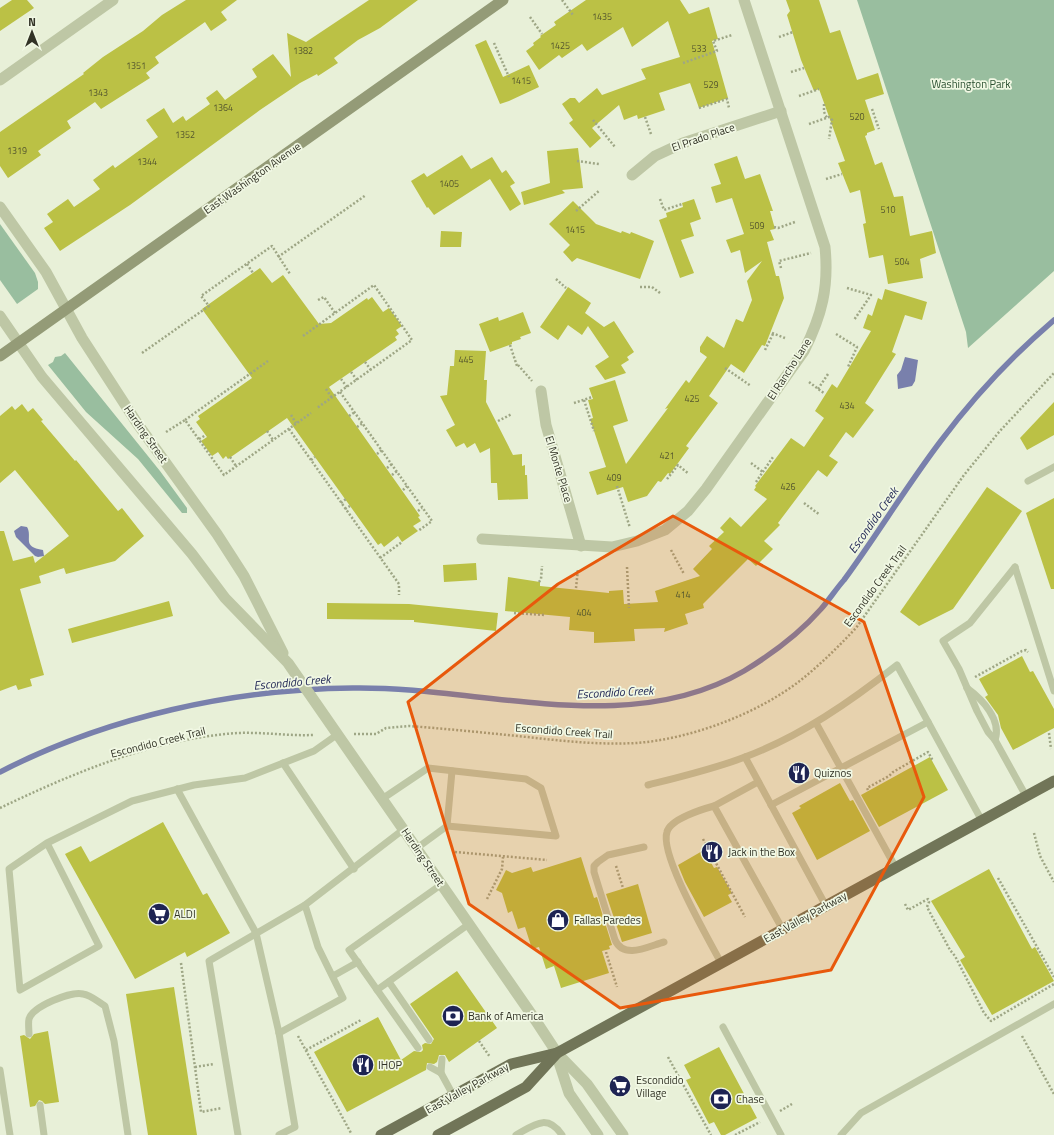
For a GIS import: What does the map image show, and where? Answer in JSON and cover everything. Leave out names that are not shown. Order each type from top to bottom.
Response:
[{"type":"main road","name":"East Washington Avenue","points":[[0,356],[504,0]]},
{"type":"main road","name":"East Valley Parkway","points":[[381,1135],[511,1064],[557,1053],[1054,781]]},
{"type":"main road","name":"East Valley Parkway","points":[[438,1135],[526,1087],[557,1053]]},
{"type":"street","points":[[0,80],[113,0]]},
{"type":"street","name":"El Rancho Lane","points":[[482,539],[612,547],[637,541],[665,530],[688,511],[706,489],[804,351],[816,327],[826,284],[825,247],[744,0]]},
{"type":"street","name":"El Prado Place","points":[[632,175],[655,156],[683,143],[781,112]]},
{"type":"street","name":"Harding Street","points":[[0,207],[46,272],[82,338],[137,423],[217,534],[244,576],[288,663],[442,884],[557,1053]]},
{"type":"street","name":"Harding Street","points":[[0,316],[42,377],[192,554],[225,598],[288,663]]},
{"type":"street","name":"El Monte Place","points":[[541,391],[546,425],[581,546]]},
{"type":"street","points":[[557,1053],[569,1093],[598,1135]]},
{"type":"street","points":[[557,1053],[587,1084],[623,1135]]},
{"type":"lane","points":[[1028,481],[1054,467]]},
{"type":"lane","points":[[1026,796],[995,740],[988,732],[964,685],[959,669],[943,641],[970,623],[1015,567],[1054,691]]},
{"type":"lane","points":[[648,785],[745,757],[816,723],[859,695],[897,665],[982,821]]},
{"type":"lane","points":[[771,805],[928,722]]},
{"type":"lane","points":[[816,723],[896,868]]},
{"type":"lane","points":[[47,843],[98,946],[20,990],[9,869],[47,843],[132,801],[194,784],[245,778],[314,750],[336,731]]},
{"type":"lane","points":[[745,757],[826,906]]},
{"type":"lane","points":[[283,763],[354,869]]},
{"type":"lane","points":[[382,799],[428,768],[526,780],[541,788],[556,836],[447,826],[417,848]]},
{"type":"lane","points":[[447,826],[452,771]]},
{"type":"lane","points":[[721,963],[674,872],[666,840],[666,831],[671,826],[694,812],[714,806],[758,782]]},
{"type":"lane","points":[[177,789],[256,933],[279,1033],[295,1127],[279,1135]]},
{"type":"lane","points":[[714,806],[783,930]]},
{"type":"lane","points":[[238,1135],[209,961],[305,905],[354,869],[404,829]]},
{"type":"lane","points":[[644,847],[612,854],[598,862],[594,866],[594,872],[617,944],[625,951],[631,952],[664,942]]},
{"type":"lane","points":[[418,1048],[349,950],[442,884]]},
{"type":"lane","points":[[279,1033],[343,998],[318,947],[305,905]]},
{"type":"lane","points":[[377,990],[469,924]]},
{"type":"lane","points":[[333,976],[358,962]]},
{"type":"lane","points":[[389,982],[430,1040]]},
{"type":"lane","points":[[29,1034],[29,1018],[34,1012],[48,1003],[72,993],[84,994],[105,1006],[110,1020],[128,1135]]},
{"type":"lane","points":[[841,1135],[861,1112],[1054,1004]]},
{"type":"lane","points":[[723,1027],[781,1135]]},
{"type":"lane","points":[[440,1072],[442,1058]]},
{"type":"lane","points":[[430,1067],[440,1072],[453,1095]]},
{"type":"lane","points":[[0,1070],[10,1135]]},
{"type":"lane","points":[[40,1105],[44,1135]]},
{"type":"lane","points":[[516,1135],[540,1122],[546,1122],[552,1123],[562,1135]]},
{"type":"path","points":[[562,0],[573,15]]},
{"type":"path","points":[[530,17],[542,34]]},
{"type":"path","points":[[779,37],[793,32]]},
{"type":"path","points":[[683,63],[717,52],[713,41],[732,35]]},
{"type":"path","points":[[494,43],[509,77]]},
{"type":"path","points":[[791,72],[804,68]]},
{"type":"path","points":[[799,96],[820,89]]},
{"type":"path","points":[[699,108],[727,99],[729,108]]},
{"type":"path","points":[[824,104],[826,118]]},
{"type":"path","points":[[872,109],[879,129]]},
{"type":"path","points":[[809,124],[828,117],[832,120],[829,139]]},
{"type":"path","points":[[646,118],[651,134]]},
{"type":"path","points":[[593,120],[615,147]]},
{"type":"path","points":[[577,161],[599,164]]},
{"type":"path","points":[[826,179],[842,174]]},
{"type":"path","points":[[576,212],[600,190]]},
{"type":"path","points":[[278,256],[366,195]]},
{"type":"path","points":[[660,199],[664,210],[682,204]]},
{"type":"path","points":[[774,227],[778,228],[795,222]]},
{"type":"path","points":[[142,353],[208,306],[202,296],[272,246],[290,274]]},
{"type":"path","points":[[781,268],[779,261],[803,255]]},
{"type":"path","points":[[247,264],[253,273]]},
{"type":"path","points":[[556,279],[566,288]]},
{"type":"path","points":[[303,336],[374,286],[412,340],[317,408]]},
{"type":"path","points":[[640,287],[652,287],[660,293]]},
{"type":"path","points":[[847,288],[872,295],[854,320]]},
{"type":"path","points":[[318,300],[324,297],[335,314]]},
{"type":"path","points":[[765,350],[772,333],[785,338]]},
{"type":"path","points":[[836,334],[857,347],[848,367]]},
{"type":"path","points":[[510,345],[518,366],[541,391]]},
{"type":"path","points":[[166,432],[268,361]]},
{"type":"path","points":[[366,362],[371,370]]},
{"type":"path","points":[[725,368],[751,386]]},
{"type":"path","points":[[351,372],[357,380]]},
{"type":"path","name":"Escondido Creek Trail","points":[[0,808],[45,787],[100,765],[179,742],[237,733],[265,733],[291,736],[336,731],[376,734],[386,728],[409,726],[571,742],[607,744],[637,743],[697,731],[722,723],[750,710],[800,680],[839,647],[856,628],[964,475],[999,432],[1054,373]]},
{"type":"path","points":[[818,389],[828,374]]},
{"type":"path","points":[[341,379],[347,387]]},
{"type":"path","points":[[809,382],[825,394]]},
{"type":"path","points":[[326,389],[332,398]]},
{"type":"path","points":[[340,392],[432,521],[418,531]]},
{"type":"path","points":[[574,403],[592,397]]},
{"type":"path","points":[[584,400],[594,431]]},
{"type":"path","points":[[349,416],[355,412]]},
{"type":"path","points":[[185,420],[224,475],[311,413]]},
{"type":"path","points":[[498,421],[512,414]]},
{"type":"path","points":[[291,415],[296,423]]},
{"type":"path","points":[[357,427],[363,423]]},
{"type":"path","points":[[289,429],[399,584],[399,595]]},
{"type":"path","points":[[266,431],[273,440]]},
{"type":"path","points":[[200,440],[206,435]]},
{"type":"path","points":[[376,454],[382,450]]},
{"type":"path","points":[[230,457],[236,466]]},
{"type":"path","points":[[311,460],[316,457]]},
{"type":"path","points":[[756,482],[773,457]]},
{"type":"path","points":[[751,463],[763,472]]},
{"type":"path","points":[[387,468],[392,464]]},
{"type":"path","points":[[667,480],[678,466],[689,474]]},
{"type":"path","points":[[392,475],[397,471]]},
{"type":"path","points":[[403,490],[407,486]]},
{"type":"path","points":[[617,486],[627,521]]},
{"type":"path","points":[[341,503],[346,500]]},
{"type":"path","points":[[804,503],[820,515]]},
{"type":"path","points":[[345,509],[350,506]]},
{"type":"path","points":[[418,511],[422,508]]},
{"type":"path","points":[[380,558],[402,542]]},
{"type":"path","points":[[671,550],[684,574]]},
{"type":"path","points":[[539,582],[541,579],[542,566]]},
{"type":"path","points":[[627,567],[629,608]]},
{"type":"path","points":[[576,588],[578,569]]},
{"type":"path","points":[[514,613],[544,615]]},
{"type":"path","points":[[964,685],[1022,651],[1026,650],[1030,655]]},
{"type":"path","points":[[1049,734],[1050,749]]},
{"type":"path","points":[[871,795],[867,788],[928,752],[936,766]]},
{"type":"path","points":[[1034,833],[1040,856],[1054,882]]},
{"type":"path","points":[[703,839],[745,917]]},
{"type":"path","points":[[455,852],[546,860]]},
{"type":"path","points":[[612,854],[623,888]]},
{"type":"path","points":[[487,898],[502,869],[503,857]]},
{"type":"path","points":[[998,878],[1054,978]]},
{"type":"path","points":[[905,904],[908,910],[928,899],[929,902],[927,907],[962,969],[984,1014],[991,1021],[1054,984]]},
{"type":"path","points":[[606,952],[617,988]]},
{"type":"path","points":[[181,963],[201,1112],[234,1107]]},
{"type":"path","points":[[1008,1011],[1054,1094]]},
{"type":"path","points":[[306,1050],[361,1020]]},
{"type":"path","points":[[292,1025],[351,1133]]},
{"type":"path","points":[[479,1041],[490,1057]]},
{"type":"path","points":[[668,1057],[711,1135]]},
{"type":"path","points":[[195,1068],[226,1062]]},
{"type":"highlighted area","points":[[673,516],[864,622],[924,797],[831,970],[620,1008],[469,904],[408,702],[558,584]]},
{"type":"green space","name":"Washington Park","points":[[857,0],[1054,0],[1054,271],[968,348],[966,332]]},
{"type":"green space","points":[[0,224],[35,273],[38,282],[38,289],[17,304],[0,280]]},
{"type":"green space","points":[[65,353],[160,471],[187,508],[187,513],[182,513],[138,459],[86,412],[48,365],[53,362],[55,357],[61,356]]},
{"type":"water","points":[[905,357],[918,360],[915,381],[912,386],[898,389],[897,375],[901,370]]},
{"type":"water","points":[[21,526],[27,527],[29,531],[30,544],[36,549],[43,550],[44,556],[35,556],[16,537],[14,531]]},
{"type":"building","points":[[12,0],[27,0],[34,8],[0,31],[0,8]]},
{"type":"building","points":[[186,0],[237,0],[221,12],[227,20],[211,31],[205,22],[155,57],[159,63],[146,73],[150,78],[101,109],[95,102],[67,121],[71,128],[38,151],[41,155],[8,178],[0,166],[0,132],[84,74],[83,73],[103,57],[143,31],[162,15]]},
{"type":"building","points":[[369,0],[418,0],[380,28],[358,40],[334,58],[338,63],[318,76],[317,74],[300,83],[260,110],[130,205],[60,251],[44,228],[53,222],[47,214],[68,199],[74,207],[100,189],[93,180],[113,165],[115,168],[158,137],[146,120],[164,108],[173,123],[183,116],[186,121],[210,104],[206,98],[217,90],[225,100],[257,77],[252,69],[273,54],[291,77],[287,33],[306,42]]},
{"type":"building","points":[[586,0],[680,0],[689,14],[709,7],[718,39],[712,41],[728,98],[699,108],[690,83],[659,93],[665,110],[638,119],[637,115],[624,120],[619,105],[592,128],[601,138],[590,148],[569,123],[573,120],[562,104],[570,98],[575,98],[579,103],[597,88],[602,95],[646,79],[641,69],[680,57],[668,21],[632,47],[623,27],[587,51],[582,44],[562,58],[559,55],[539,70],[526,51],[534,45],[533,43],[541,37],[540,36],[556,25],[554,22]]},
{"type":"building","points":[[786,0],[819,0],[830,33],[840,30],[857,80],[878,73],[884,94],[865,100],[875,130],[867,133],[865,136],[875,165],[882,162],[894,197],[903,196],[910,236],[932,231],[936,253],[920,259],[923,278],[888,284],[883,255],[869,258],[863,224],[866,223],[860,190],[850,193],[838,163],[845,161],[819,89],[814,91],[801,60],[787,15],[790,11]]},
{"type":"building","points":[[486,40],[503,77],[529,65],[539,87],[500,104],[475,45]]},
{"type":"building","points":[[578,148],[583,188],[562,190],[565,193],[524,205],[521,192],[550,183],[547,151]]},
{"type":"building","points":[[462,155],[471,169],[492,157],[502,173],[506,170],[515,183],[510,186],[521,204],[510,211],[490,179],[434,215],[428,207],[427,208],[411,181],[424,173],[427,177]]},
{"type":"building","points":[[737,156],[745,179],[760,174],[773,211],[770,211],[775,229],[770,230],[774,240],[767,242],[776,276],[779,276],[784,298],[765,346],[762,345],[744,373],[731,364],[709,396],[718,403],[686,446],[689,448],[670,474],[668,473],[661,482],[658,481],[647,496],[628,502],[623,487],[597,495],[589,472],[606,467],[590,419],[593,418],[588,400],[593,399],[589,388],[615,380],[628,421],[613,426],[626,464],[668,408],[665,409],[686,380],[689,383],[707,357],[700,352],[700,347],[707,336],[724,348],[736,319],[743,322],[752,300],[747,281],[762,261],[745,273],[740,250],[731,253],[726,240],[744,234],[732,198],[716,203],[711,187],[721,184],[714,164]]},
{"type":"building","points":[[694,199],[701,219],[690,223],[694,236],[681,240],[694,273],[680,278],[659,220],[667,217],[666,213],[683,207],[682,203]]},
{"type":"building","points":[[573,201],[596,224],[621,233],[622,231],[630,234],[631,232],[654,241],[640,279],[577,258],[572,262],[563,252],[570,245],[549,224]]},
{"type":"building","points":[[441,231],[462,232],[461,247],[440,247]]},
{"type":"building","points":[[260,268],[272,283],[283,275],[319,324],[331,323],[367,298],[368,300],[372,297],[383,312],[389,308],[402,326],[396,330],[399,334],[395,337],[397,340],[329,387],[420,516],[418,517],[421,521],[413,526],[418,531],[402,542],[398,536],[384,547],[381,543],[378,545],[287,418],[228,459],[226,456],[223,459],[218,452],[212,456],[201,441],[207,437],[196,422],[200,419],[198,416],[252,378],[202,309]]},
{"type":"building","points":[[568,287],[591,303],[585,313],[604,327],[614,321],[634,352],[627,357],[629,360],[621,365],[626,373],[605,380],[595,366],[609,357],[588,326],[582,335],[568,325],[558,340],[540,327]]},
{"type":"building","points":[[885,289],[927,302],[922,320],[905,315],[892,352],[896,354],[865,403],[874,410],[853,438],[846,432],[829,456],[838,462],[827,477],[818,470],[778,523],[780,525],[764,541],[773,549],[756,566],[748,559],[703,604],[704,608],[685,614],[688,624],[664,632],[665,628],[634,629],[635,641],[594,643],[594,632],[569,630],[570,617],[505,611],[508,577],[540,582],[540,586],[609,593],[609,591],[623,590],[624,604],[658,602],[655,591],[700,576],[693,569],[712,549],[709,546],[724,532],[720,528],[730,517],[741,527],[767,499],[754,490],[756,487],[755,486],[791,438],[804,447],[824,418],[815,411],[832,384],[837,388],[871,331],[863,328],[868,314],[872,316],[878,298],[882,300]]},
{"type":"building","points":[[523,312],[531,333],[520,337],[521,339],[512,342],[512,344],[490,352],[479,324],[498,317],[499,321]]},
{"type":"building","points":[[455,350],[486,351],[484,380],[487,380],[486,402],[513,455],[522,454],[522,466],[525,465],[525,475],[527,475],[528,499],[498,500],[497,483],[491,483],[490,448],[480,453],[475,443],[467,448],[464,443],[456,447],[446,430],[455,425],[440,396],[447,395],[450,366],[454,366]]},
{"type":"building","points":[[1054,402],[1054,435],[1027,450],[1020,438]]},
{"type":"building","points":[[22,404],[28,412],[33,408],[43,420],[41,421],[75,461],[76,460],[118,511],[122,508],[144,536],[115,561],[66,574],[64,568],[39,576],[41,583],[20,589],[44,675],[30,679],[32,686],[18,690],[16,685],[0,691],[0,531],[4,531],[13,561],[33,556],[35,563],[69,536],[15,470],[0,483],[0,416],[12,406],[15,410]]},
{"type":"building","points":[[987,487],[1022,511],[953,609],[919,626],[900,612]]},
{"type":"building","points":[[1054,498],[1054,589],[1051,589],[1026,513]]},
{"type":"building","points":[[476,563],[477,580],[444,582],[443,565]]},
{"type":"building","points":[[169,601],[173,616],[72,643],[68,629]]},
{"type":"building","points":[[327,603],[409,604],[498,613],[496,631],[414,622],[414,620],[327,619]]},
{"type":"building","points":[[1022,656],[1030,672],[1033,671],[1054,709],[1054,728],[1013,750],[1001,728],[998,715],[985,697],[988,695],[979,679]]},
{"type":"building","points":[[930,757],[948,790],[879,827],[861,795]]},
{"type":"building","points":[[840,783],[850,801],[853,800],[870,831],[817,860],[792,813],[801,808],[799,806]]},
{"type":"building","name":"ALDI","points":[[163,822],[203,895],[207,893],[230,933],[187,957],[185,952],[135,979],[65,854],[81,846],[90,862]]},
{"type":"building","points":[[704,850],[714,868],[717,867],[732,893],[728,895],[732,902],[704,917],[685,882],[678,865]]},
{"type":"building","name":"Fallas Paredes","points":[[581,857],[594,898],[597,897],[612,945],[609,946],[610,949],[602,951],[609,973],[561,988],[554,966],[546,969],[539,947],[532,949],[525,927],[518,929],[512,911],[508,913],[502,893],[496,890],[506,870],[512,873],[531,867],[533,872]]},
{"type":"building","points":[[989,869],[1032,949],[1035,947],[1054,981],[992,1015],[960,960],[965,957],[931,901]]},
{"type":"building","points":[[638,884],[652,933],[622,942],[606,894]]},
{"type":"building","points":[[457,971],[497,1028],[449,1062],[445,1055],[439,1055],[437,1062],[434,1064],[427,1063],[426,1070],[347,1112],[314,1052],[378,1017],[401,1060],[414,1051],[421,1052],[423,1050],[422,1045],[425,1043],[431,1044],[434,1039],[410,1004]]},
{"type":"building","points":[[174,987],[197,1135],[148,1135],[126,994]]},
{"type":"building","points":[[48,1031],[59,1102],[45,1104],[39,1100],[35,1106],[30,1107],[20,1036],[24,1035],[30,1039],[34,1034]]},
{"type":"building","name":"Chase","points":[[719,1047],[757,1118],[725,1135],[721,1135],[714,1122],[709,1124],[686,1080],[691,1078],[684,1065]]},
{"type":"waterway","name":"Escondido Creek","points":[[0,772],[83,736],[127,722],[172,710],[262,694],[353,688],[401,689],[502,700],[603,706],[652,702],[699,691],[744,671],[775,651],[813,618],[844,580],[940,442],[979,394],[1008,363],[1054,320]]},
{"type":"place","name":"Quiznos","points":[[799,773]]},
{"type":"place","name":"Jack in the Box","points":[[712,852]]},
{"type":"place","name":"ALDI","points":[[159,914]]},
{"type":"place","name":"Fallas Paredes","points":[[558,920]]},
{"type":"place","name":"Bank of America","points":[[453,1016]]},
{"type":"place","name":"IHOP","points":[[363,1065]]},
{"type":"place","name":"Escondido Village","points":[[620,1086]]},
{"type":"place","name":"Chase","points":[[721,1099]]}]
